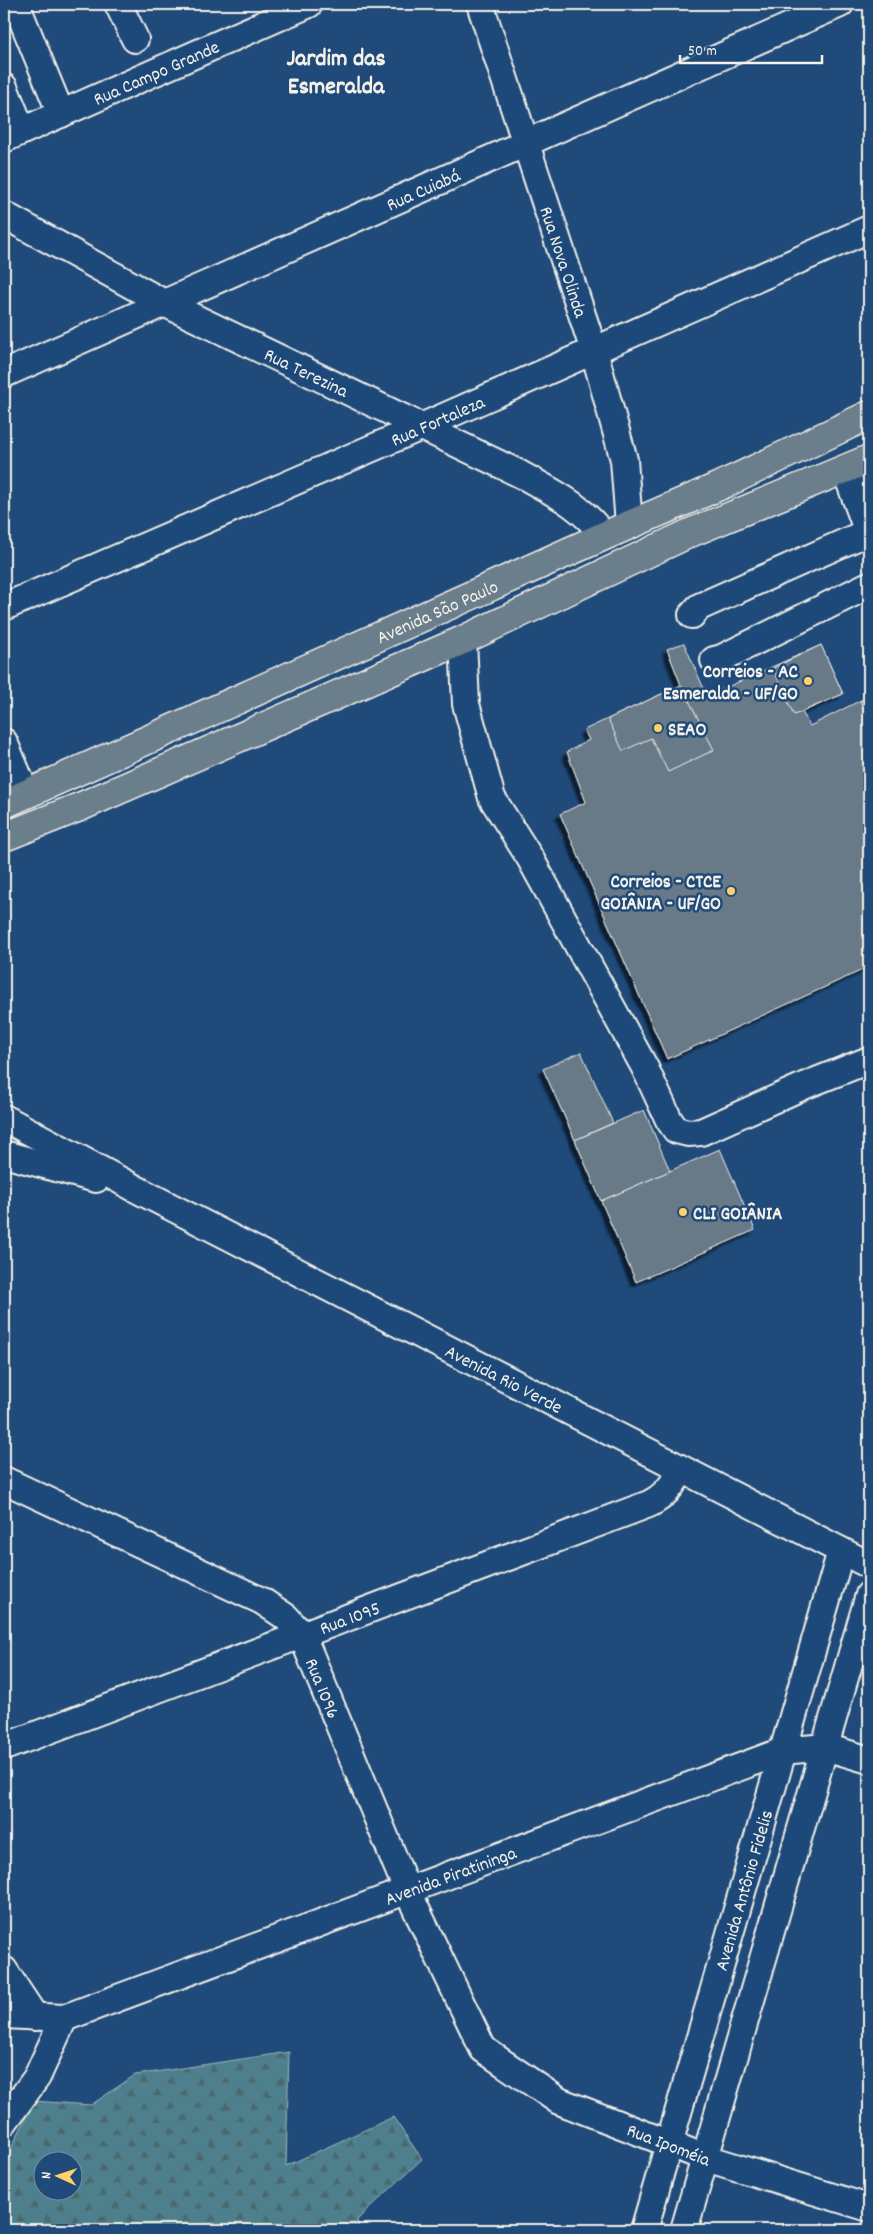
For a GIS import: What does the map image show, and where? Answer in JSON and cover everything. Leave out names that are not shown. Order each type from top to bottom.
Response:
[{"type":"main road","name":"Avenida São Paulo","points":[[15,799],[724,484],[869,415]]},
{"type":"main road","name":"Avenida São Paulo","points":[[4,837],[82,806],[464,640],[690,533],[857,464]]},
{"type":"main road","points":[[690,533],[686,524],[688,517],[693,510],[708,501],[724,484]]},
{"type":"main road","points":[[572,588],[592,570],[613,557],[621,549],[629,525]]},
{"type":"street","points":[[16,4],[61,114]]},
{"type":"street","points":[[118,4],[135,39]]},
{"type":"street","name":"Rua Campo Grande","points":[[13,135],[61,114],[264,13],[309,4]]},
{"type":"street","name":"Rua Nova Olinda","points":[[480,4],[594,351],[624,460],[629,525]]},
{"type":"street","name":"Rua Cuiabá","points":[[4,374],[840,4]]},
{"type":"street","points":[[4,87],[13,135]]},
{"type":"street","name":"Rua Terezina","points":[[4,215],[164,303],[520,474],[563,497],[585,512],[604,536]]},
{"type":"street","name":"Rua Fortaleza","points":[[4,608],[421,427],[869,229]]},
{"type":"street","points":[[692,615],[699,607],[869,534],[857,464]]},
{"type":"street","points":[[714,660],[722,658],[869,585]]},
{"type":"street","points":[[464,640],[466,704],[492,798],[530,858],[645,1068],[669,1120],[676,1130],[688,1133],[701,1132],[806,1085],[869,1060]]},
{"type":"street","points":[[4,742],[15,799]]},
{"type":"street","name":"Avenida Rio Verde","points":[[4,1118],[140,1191],[869,1565]]},
{"type":"street","name":"Avenida Rio Verde","points":[[4,1154],[140,1191]]},
{"type":"street","name":"Rua 1095","points":[[4,1747],[649,1504],[660,1499],[669,1491],[682,1470]]},
{"type":"street","name":"Rua 1096","points":[[4,1480],[262,1601],[286,1617],[302,1635],[407,1890],[483,2049]]},
{"type":"street","name":"Avenida Antônio Fidelis","points":[[644,2230],[841,1551]]},
{"type":"street","points":[[684,2230],[869,1595]]},
{"type":"street","points":[[825,1747],[869,1760]]},
{"type":"street","name":"Avenida Piratininga","points":[[64,2018],[783,1751],[825,1747]]},
{"type":"street","points":[[4,1970],[35,2017]]},
{"type":"street","points":[[4,2015],[64,2018],[37,2077],[4,2122]]},
{"type":"street","name":"Rua Ipoméia","points":[[483,2049],[559,2101],[706,2158],[869,2208]]},
{"type":"green space","points":[[289,2052],[286,2166],[393,2117],[422,2159],[357,2220],[360,2230],[4,2230],[4,2163],[34,2101],[91,2105],[135,2075]]},
{"type":"building","name":"Correios - CTCE GOIÂNIA - UF/GO","points":[[684,643],[707,696],[821,645],[843,694],[802,712],[810,726],[869,696],[869,967],[667,1059],[560,814],[586,802],[567,752],[589,740],[584,730],[681,685],[667,649]]},
{"type":"building","name":"Correios - AC Esmeralda - UF/GO","points":[[821,645],[843,694],[794,715],[773,668]]},
{"type":"building","name":"SEAO","points":[[681,685],[714,750],[668,772],[651,738],[623,751],[608,719]]},
{"type":"building","points":[[869,696],[869,721],[860,701]]},
{"type":"building","points":[[581,1052],[613,1123],[575,1140],[543,1069]]},
{"type":"building","points":[[644,1110],[670,1171],[601,1201],[575,1140]]},
{"type":"building","points":[[720,1149],[755,1230],[636,1282],[601,1201]]},
{"type":"place","name":"Correios - AC Esmeralda - UF/GO","points":[[808,681]]},
{"type":"place","name":"SEAO","points":[[658,728]]},
{"type":"place","name":"Correios - CTCE GOIÂNIA - UF/GO","points":[[731,891]]},
{"type":"place","name":"CLI GOIÂNIA","points":[[683,1212]]},
{"type":"district","name":"Jardim das Esmeralda","points":[[336,71]]}]
